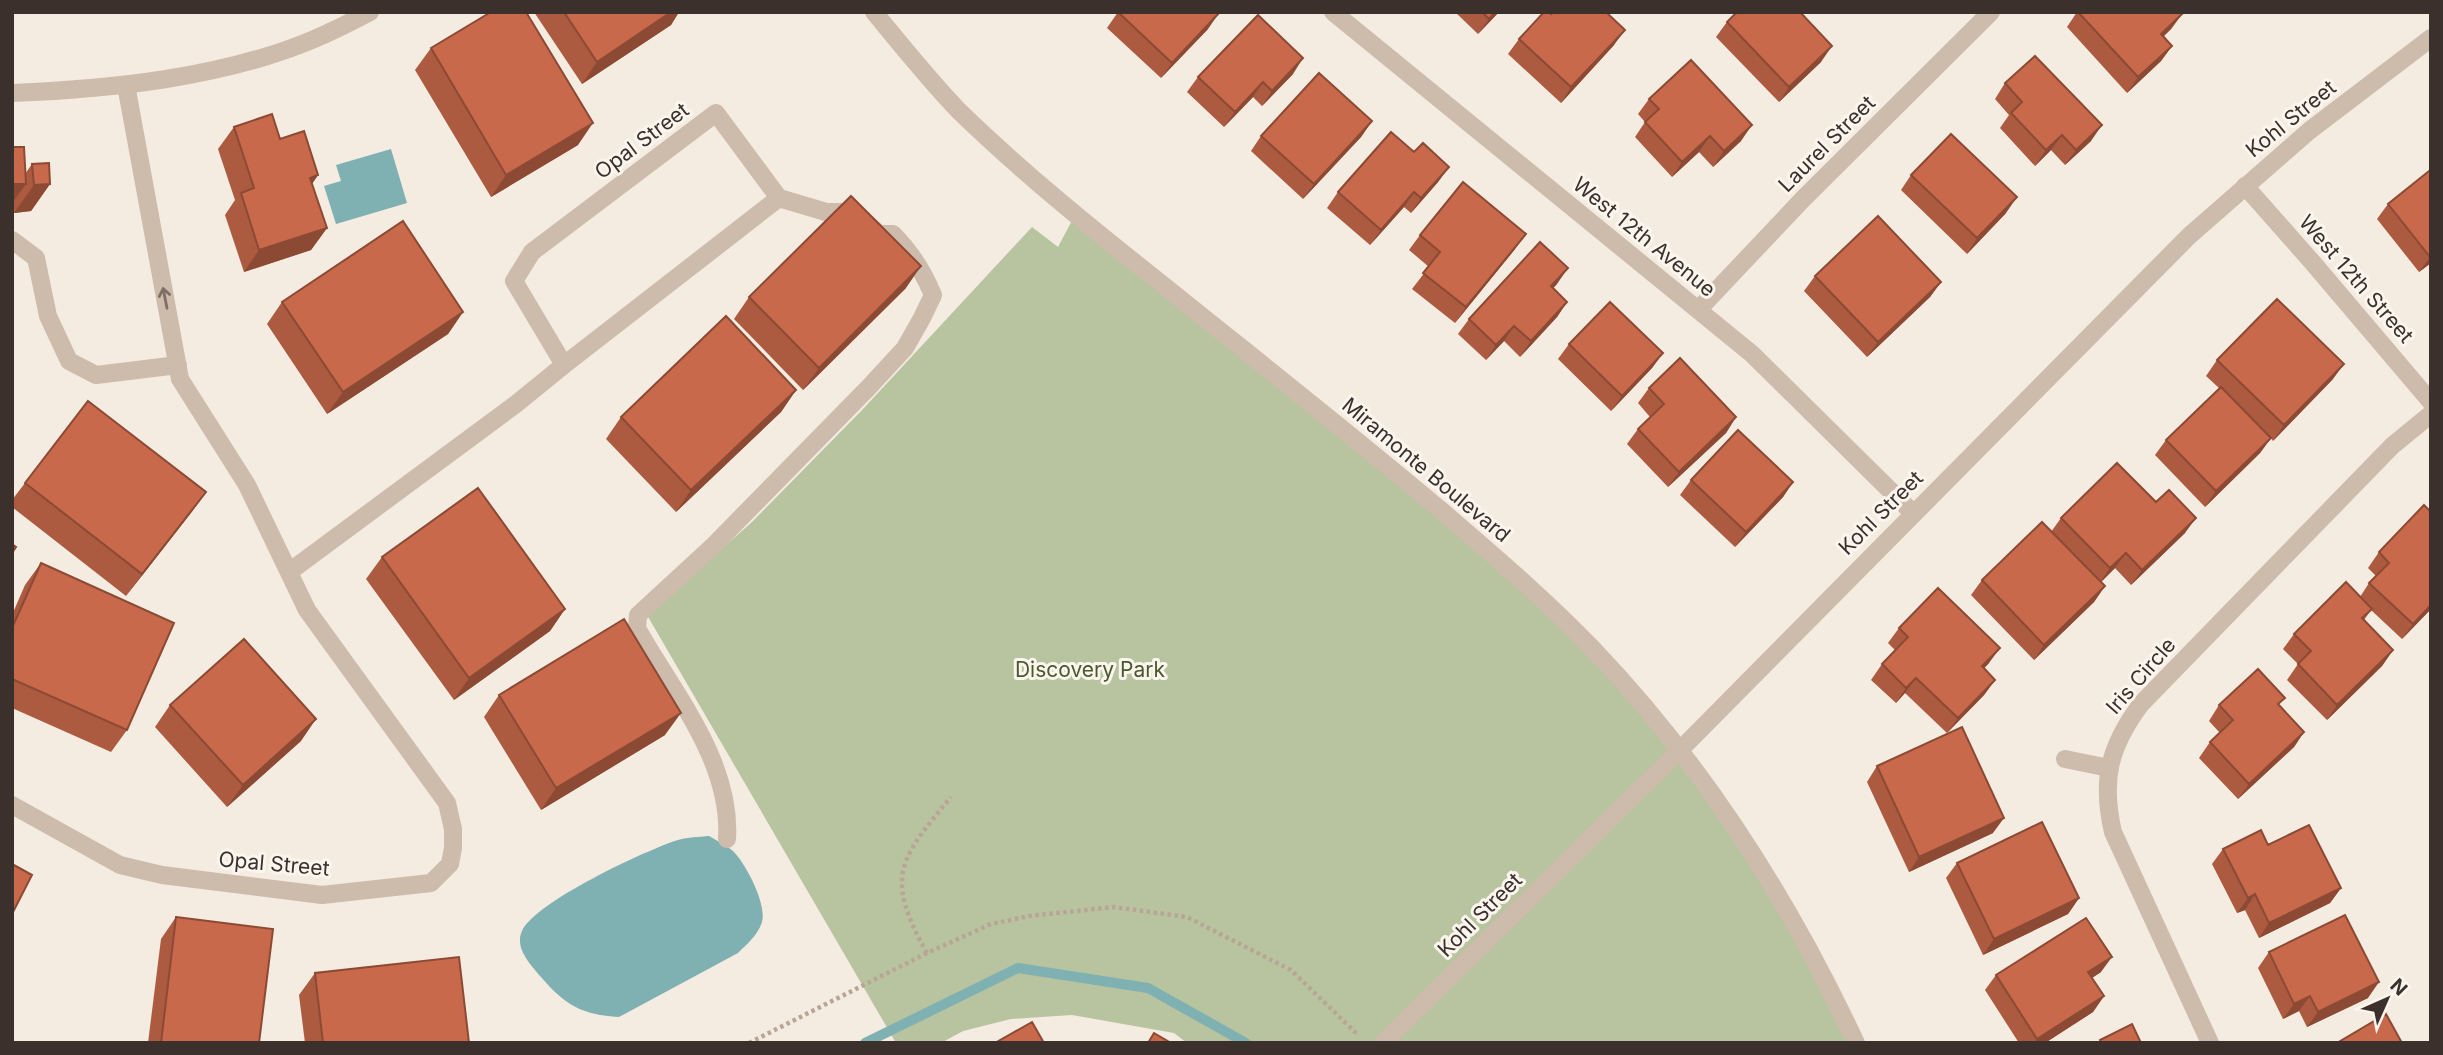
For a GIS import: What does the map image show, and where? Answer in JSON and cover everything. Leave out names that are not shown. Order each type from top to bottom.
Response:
[{"type":"street","points":[[12,93],[126,85],[201,72],[270,55],[311,41],[370,12]]},
{"type":"street","name":"Miramonte Boulevard","points":[[874,12],[957,108],[1017,165],[1075,215],[1396,472],[1537,594],[1592,648],[1644,705],[1716,796],[1795,922],[1856,1043]]},
{"type":"street","name":"West 12th Avenue","points":[[1333,12],[1752,354],[1913,513]]},
{"type":"street","name":"Laurel Street","points":[[1698,310],[1802,200],[1991,12]]},
{"type":"street","name":"Kohl Street","points":[[1383,1043],[1680,750],[2189,236],[2309,131],[2431,38]]},
{"type":"street","name":"Opal Street","points":[[12,805],[120,865],[162,875],[322,895],[431,883],[450,864],[453,848],[453,829],[447,803],[307,610],[247,485],[180,379],[126,85]]},
{"type":"street","name":"Opal Street","points":[[564,365],[514,281],[532,252],[716,113],[779,198]]},
{"type":"street","name":"West 12th Street","points":[[2245,186],[2431,402]]},
{"type":"street","points":[[289,572],[516,404],[779,198],[826,212],[849,212],[879,234],[893,234],[907,248],[933,295],[905,348],[714,545],[638,615],[637,628],[682,704],[722,784],[728,815],[727,839]]},
{"type":"street","points":[[12,240],[36,258],[48,316],[69,361],[96,375],[178,365]]},
{"type":"street","name":"Iris Circle","points":[[2210,1043],[2113,832],[2108,810],[2109,768],[2113,750],[2123,728],[2141,704],[2392,446],[2431,414]]},
{"type":"street","points":[[2065,759],[2109,768]]},
{"type":"path","points":[[927,953],[914,930],[905,904],[902,866],[915,840],[951,797]]},
{"type":"path","points":[[749,1043],[927,953],[991,924],[1029,916],[1114,907],[1186,917],[1291,970],[1366,1043]]},
{"type":"green space","name":"Discovery Park","points":[[1075,215],[1537,594],[1716,796],[1856,1043],[1187,1043],[1174,1033],[1072,1015],[1011,1019],[963,1031],[941,1043],[896,1043],[647,615],[752,522],[863,409],[1032,227],[1058,247]]},
{"type":"water","points":[[391,149],[407,203],[336,224],[324,186],[341,181],[336,165]]},
{"type":"water","points":[[709,836],[738,857],[749,874],[761,905],[763,914],[760,927],[738,953],[619,1017],[595,1014],[575,1007],[558,995],[528,962],[520,944],[522,931],[531,919],[547,906],[593,878],[642,854],[678,840]]},
{"type":"building","points":[[491,12],[526,12],[593,123],[506,175],[431,48]]},
{"type":"building","points":[[564,12],[671,12],[597,62]]},
{"type":"building","points":[[1118,12],[1218,12],[1219,13],[1172,63]]},
{"type":"building","points":[[1482,12],[1495,12],[1489,19]]},
{"type":"building","points":[[1544,12],[1606,12],[1625,30],[1571,87],[1519,39]]},
{"type":"building","points":[[1737,12],[1800,12],[1832,46],[1789,87],[1727,22]]},
{"type":"building","points":[[2078,12],[2182,14],[2161,34],[2172,46],[2138,77]]},
{"type":"building","points":[[1258,15],[1303,58],[1272,91],[1263,82],[1235,112],[1198,77]]},
{"type":"building","points":[[2035,56],[2102,125],[2076,150],[2062,135],[2046,150],[2011,113],[2022,102],[2005,83]]},
{"type":"building","points":[[1691,60],[1752,125],[1724,151],[1710,136],[1682,162],[1645,122],[1659,109],[1649,99]]},
{"type":"building","points":[[1319,73],[1372,121],[1314,184],[1261,136]]},
{"type":"building","points":[[272,114],[280,139],[304,131],[318,175],[310,178],[327,228],[259,250],[241,193],[254,188],[234,127]]},
{"type":"building","points":[[1391,132],[1414,152],[1423,143],[1449,167],[1421,198],[1414,192],[1381,230],[1338,192]]},
{"type":"building","points":[[1951,134],[2017,197],[1977,238],[1911,175]]},
{"type":"building","points":[[12,147],[24,147],[26,184],[12,184]]},
{"type":"building","points":[[49,163],[50,184],[34,185],[32,164]]},
{"type":"building","points":[[2429,171],[2431,173],[2430,257],[2388,204]]},
{"type":"building","points":[[1463,182],[1526,234],[1466,307],[1423,273],[1440,252],[1420,235]]},
{"type":"building","points":[[851,196],[921,266],[819,368],[749,297]]},
{"type":"building","points":[[1878,216],[1941,282],[1878,342],[1815,276]]},
{"type":"building","points":[[403,221],[463,312],[343,392],[282,302]]},
{"type":"building","points":[[1540,242],[1568,268],[1551,286],[1567,302],[1531,341],[1514,326],[1496,345],[1469,319]]},
{"type":"building","points":[[2277,299],[2344,364],[2284,425],[2217,360]]},
{"type":"building","points":[[1610,302],[1663,353],[1622,396],[1569,344]]},
{"type":"building","points":[[726,316],[796,390],[691,490],[621,417]]},
{"type":"building","points":[[1680,358],[1736,417],[1679,472],[1638,429],[1664,404],[1649,388]]},
{"type":"building","points":[[2221,387],[2271,438],[2216,491],[2166,440]]},
{"type":"building","points":[[88,401],[206,492],[142,574],[25,483]]},
{"type":"building","points":[[1738,430],[1793,482],[1746,532],[1691,480]]},
{"type":"building","points":[[2117,463],[2156,502],[2169,490],[2196,518],[2142,570],[2126,553],[2110,568],[2061,518]]},
{"type":"building","points":[[478,488],[565,609],[469,678],[382,557]]},
{"type":"building","points":[[2424,505],[2431,512],[2431,605],[2413,624],[2369,583],[2389,563],[2379,552]]},
{"type":"building","points":[[2042,522],[2105,586],[2044,645],[1982,580]]},
{"type":"building","points":[[41,563],[174,623],[127,730],[12,679],[12,628]]},
{"type":"building","points":[[2346,582],[2372,609],[2362,618],[2393,650],[2337,705],[2298,664],[2311,651],[2294,634]]},
{"type":"building","points":[[1938,588],[2000,648],[1982,666],[1995,680],[1958,718],[1916,678],[1906,688],[1882,664],[1908,637],[1899,628]]},
{"type":"building","points":[[624,619],[681,713],[556,788],[499,695]]},
{"type":"building","points":[[244,639],[316,719],[243,785],[170,705]]},
{"type":"building","points":[[2258,669],[2285,698],[2278,704],[2304,732],[2249,784],[2210,742],[2233,720],[2219,705]]},
{"type":"building","points":[[1962,727],[2004,818],[1919,857],[1877,766]]},
{"type":"building","points":[[2042,822],[2079,898],[1994,939],[1957,863]]},
{"type":"building","points":[[2309,825],[2341,888],[2269,923],[2255,894],[2248,898],[2223,849],[2261,830],[2268,845]]},
{"type":"building","points":[[12,864],[32,875],[12,914]]},
{"type":"building","points":[[2345,915],[2379,982],[2318,1012],[2310,996],[2294,1004],[2269,952]]},
{"type":"building","points":[[176,917],[273,929],[259,1043],[161,1043]]},
{"type":"building","points":[[2086,918],[2112,957],[2088,972],[2104,996],[2037,1039],[1996,975]]},
{"type":"building","points":[[459,957],[469,1043],[323,1043],[315,973]]},
{"type":"building","points":[[2386,1014],[2402,1043],[2337,1043]]},
{"type":"building","points":[[1032,1022],[1044,1043],[995,1043]]},
{"type":"building","points":[[2132,1024],[2141,1043],[2101,1043],[2100,1040]]},
{"type":"building","points":[[1154,1033],[1171,1043],[1148,1043]]},
{"type":"waterway","points":[[865,1043],[1018,968],[1148,988],[1246,1043]]}]
